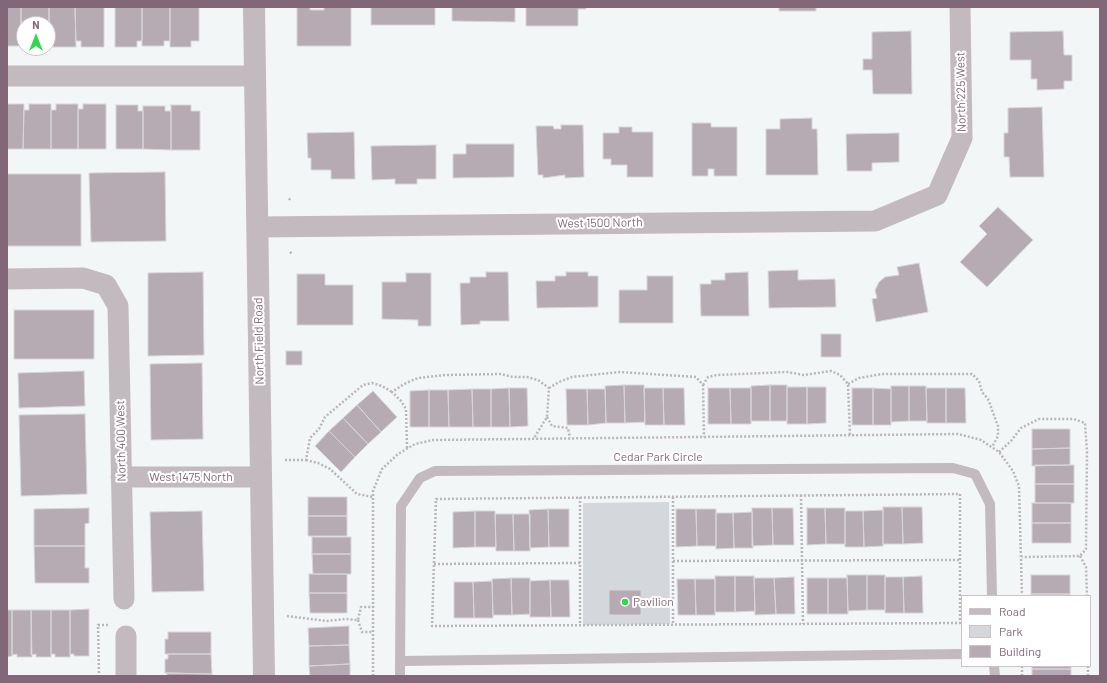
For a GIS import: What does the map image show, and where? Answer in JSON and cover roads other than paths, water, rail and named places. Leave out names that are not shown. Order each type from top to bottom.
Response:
[{"type":"street","name":"North Field Road","points":[[254,7],[264,676]]},
{"type":"street","name":"North 225 West","points":[[937,195],[962,138],[960,7]]},
{"type":"street","points":[[7,76],[255,76]]},
{"type":"street","name":"West 1500 North","points":[[258,227],[876,221],[937,195]]},
{"type":"street","name":"North 400 West","points":[[7,280],[83,278],[106,285],[118,306],[124,599]]},
{"type":"street","name":"West 1475 North","points":[[121,477],[261,477]]},
{"type":"street","points":[[126,636],[126,676]]},
{"type":"lane","name":"Cedar Park Circle","points":[[400,676],[401,506],[420,478],[435,471],[953,468],[975,474],[990,504],[992,595]]},
{"type":"lane","points":[[400,661],[961,654]]},
{"type":"place","name":"Pavilion","points":[[625,602]]}]
